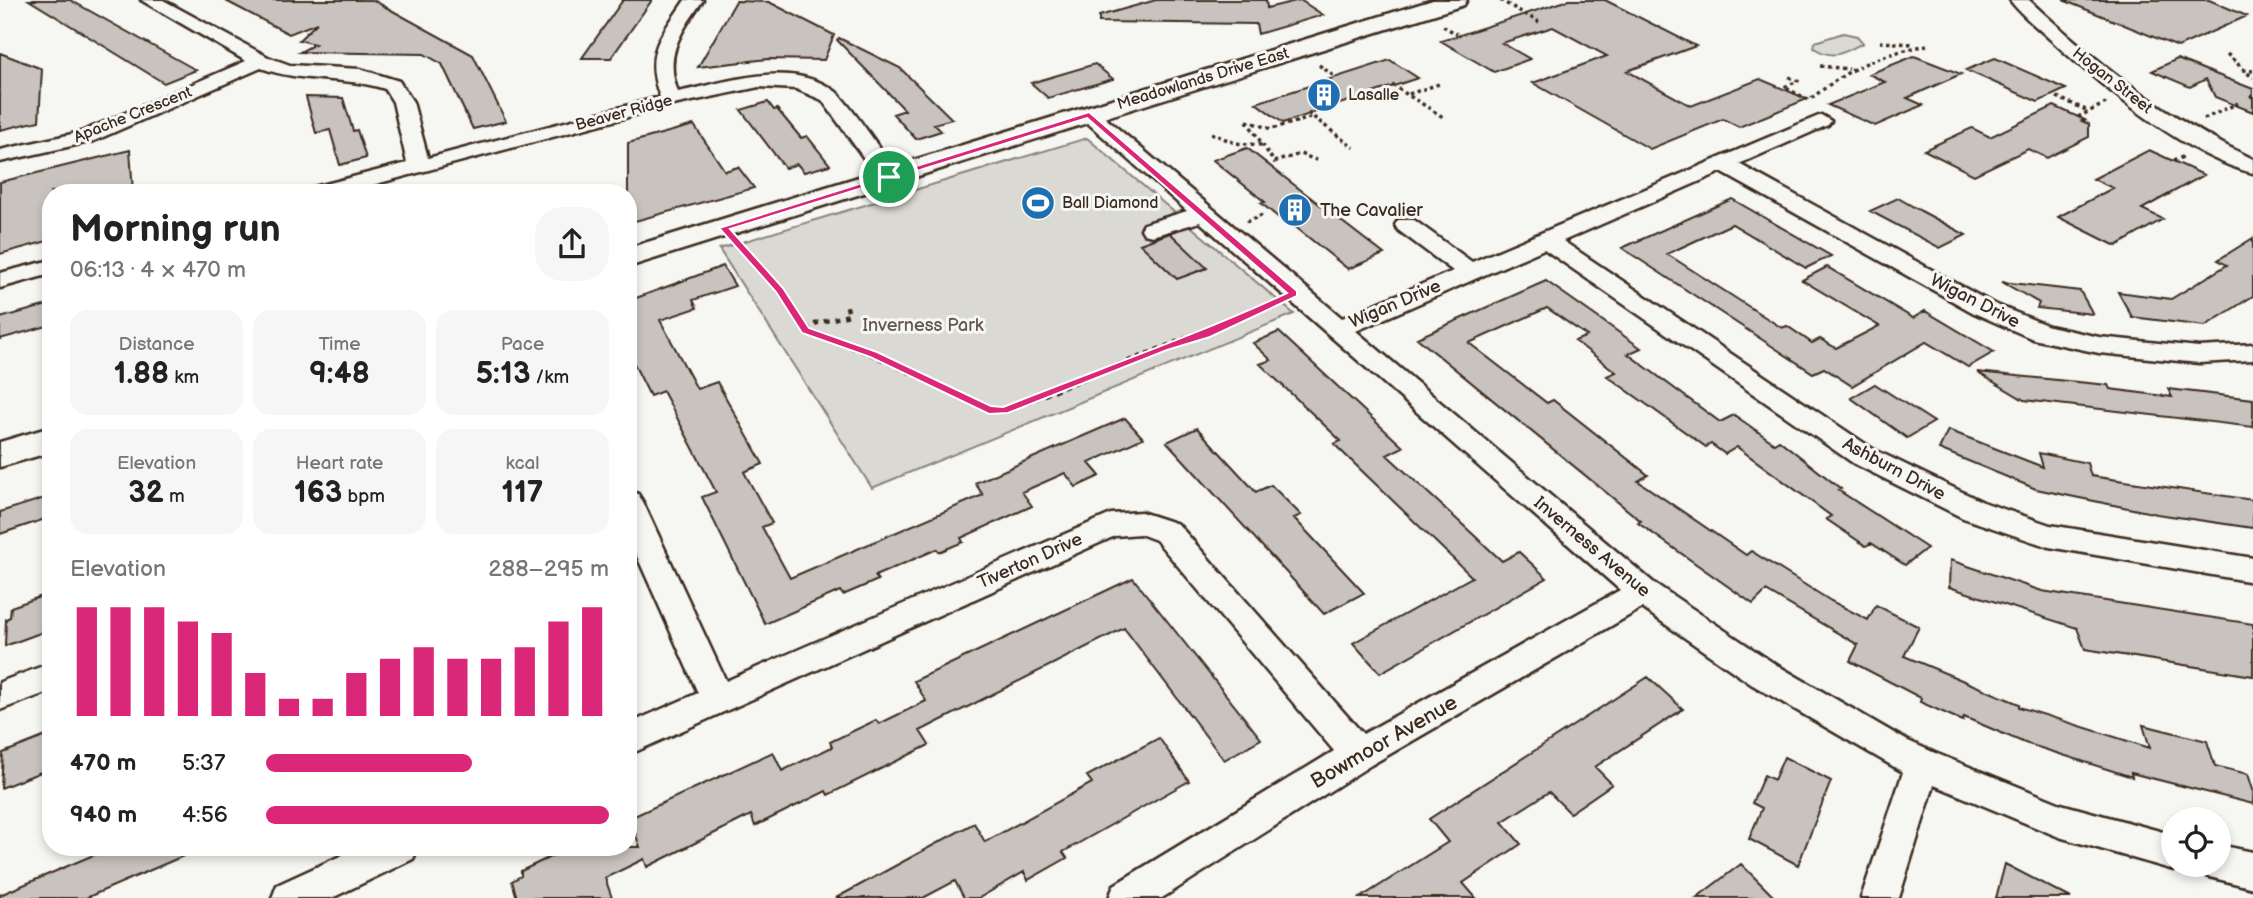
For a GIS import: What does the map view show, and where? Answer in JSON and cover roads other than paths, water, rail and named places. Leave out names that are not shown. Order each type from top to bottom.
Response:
[{"type":"main road","name":"Meadowlands Drive East","points":[[637,255],[1456,0]]},
{"type":"main road","points":[[0,455],[42,442]]},
{"type":"street","points":[[150,0],[261,61],[287,71],[360,75],[392,85],[403,102],[419,166]]},
{"type":"street","points":[[671,100],[659,72],[660,54],[694,0]]},
{"type":"street","name":"Hogan Street","points":[[2019,0],[2132,100],[2181,131],[2253,167]]},
{"type":"street","name":"Apache Crescent","points":[[0,156],[88,137],[261,61]]},
{"type":"street","name":"Beaver Ridge","points":[[352,184],[671,100],[759,81],[800,83],[829,96],[889,177]]},
{"type":"street","name":"Inverness Avenue","points":[[1089,114],[1201,214],[1643,592],[1763,674],[1894,751],[2059,820],[2161,849]]},
{"type":"street","name":"Wigan Drive","points":[[1338,329],[1821,121]]},
{"type":"street","name":"Wigan Drive","points":[[1723,164],[1983,308],[2042,333],[2099,345],[2199,355],[2253,352]]},
{"type":"street","points":[[1152,229],[1201,214]]},
{"type":"street","points":[[1406,225],[1470,272]]},
{"type":"street","name":"Ashburn Drive","points":[[1546,240],[1863,456],[1973,510],[2049,536],[2253,570]]},
{"type":"street","points":[[0,281],[42,269]]},
{"type":"street","points":[[637,522],[717,698]]},
{"type":"street","name":"Tiverton Drive","points":[[637,736],[1111,525],[1141,523],[1167,532],[1359,754]]},
{"type":"street","name":"Bowmoor Avenue","points":[[1128,898],[1359,754],[1643,592]]},
{"type":"street","points":[[0,696],[42,680]]},
{"type":"street","points":[[1880,898],[1923,764]]},
{"type":"street","points":[[291,898],[381,856]]},
{"type":"street","points":[[2231,865],[2253,870]]},
{"type":"place","name":"Lasalle","points":[[1324,95]]},
{"type":"place","name":"Ball Diamond","points":[[1038,203]]},
{"type":"place","name":"The Cavalier","points":[[1295,210]]},
{"type":"park label","name":"Inverness Park","points":[[923,325]]}]
